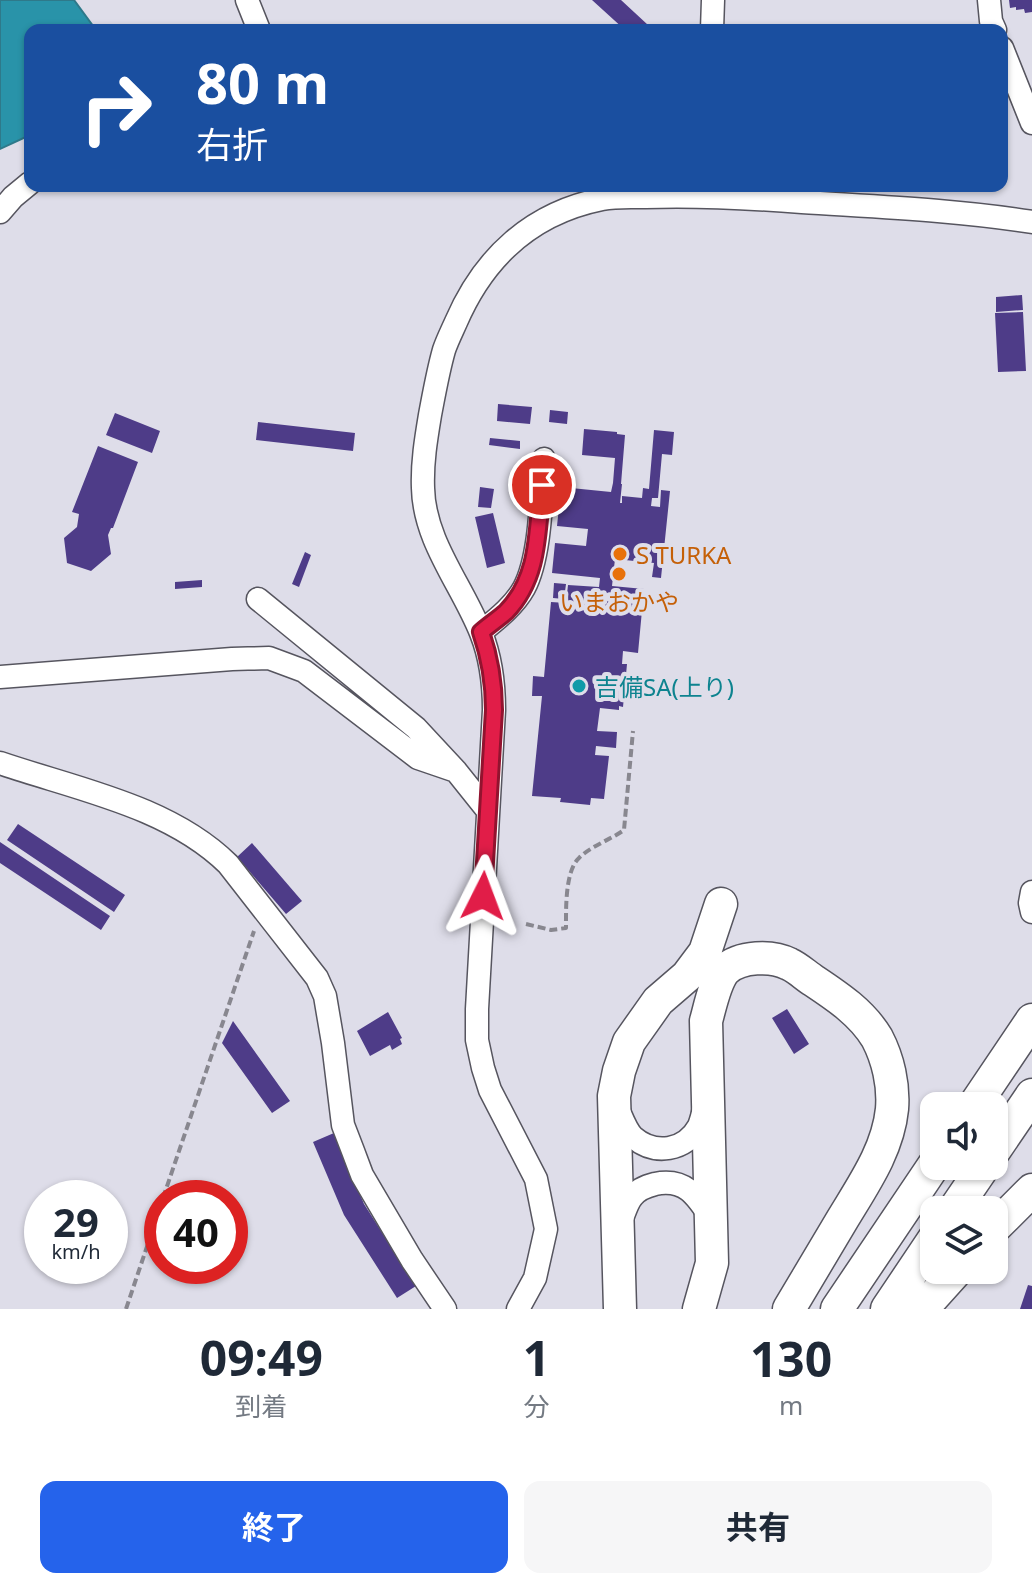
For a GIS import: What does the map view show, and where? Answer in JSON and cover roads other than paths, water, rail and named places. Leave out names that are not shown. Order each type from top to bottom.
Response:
[{"type":"highway","points":[[620,1309],[614,1096],[619,1071],[629,1042],[658,1001],[687,976],[705,952],[721,904]]},
{"type":"highway","points":[[699,1309],[712,1263],[706,1021],[715,989],[725,971],[742,961],[765,958],[787,963],[855,1011],[883,1050],[889,1070],[892,1107],[884,1143],[872,1170],[789,1309]]},
{"type":"highway","points":[[983,1092],[1032,1020]]},
{"type":"highway","points":[[1008,1130],[1032,1095]]},
{"type":"highway","points":[[837,1309],[924,1180]]},
{"type":"highway","points":[[1008,1214],[1032,1190]]},
{"type":"highway","points":[[887,1309],[920,1260]]},
{"type":"highway","points":[[922,1309],[944,1284]]},
{"type":"street","points":[[247,0],[257,24]]},
{"type":"street","points":[[712,24],[713,0]]},
{"type":"street","points":[[989,0],[992,24]]},
{"type":"street","points":[[1008,63],[1032,123]]},
{"type":"street","points":[[0,212],[24,188]]},
{"type":"street","points":[[518,1309],[535,1278],[546,1229],[536,1179],[490,1090],[477,1040],[494,684],[481,632],[428,522],[423,490],[424,450],[444,348],[465,302],[484,271],[523,233],[570,207],[605,198],[740,192],[1032,222]]},
{"type":"street","points":[[481,632],[506,611],[523,589],[534,562],[544,459]]},
{"type":"street","points":[[258,599],[416,728],[488,811]]},
{"type":"street","points":[[0,677],[269,658],[304,671],[418,758],[456,771]]},
{"type":"street","points":[[0,763],[136,807],[211,848],[228,864],[317,978],[325,996],[343,1125],[362,1175],[445,1309]]},
{"type":"street","points":[[1032,892],[1032,912]]},
{"type":"street","points":[[614,1096],[632,1136],[648,1146],[666,1150],[683,1144],[698,1127],[708,1095]]},
{"type":"street","points":[[617,1229],[632,1197],[646,1186],[667,1182],[686,1188],[712,1219]]},
{"type":"water","points":[[0,0],[74,0],[92,24],[24,24],[24,138],[0,149]]},
{"type":"place","name":"S TURKA","points":[[620,554]]},
{"type":"place","name":"いまおかや","points":[[619,574]]},
{"type":"place","name":"吉備SA(上り)","points":[[579,686]]}]
